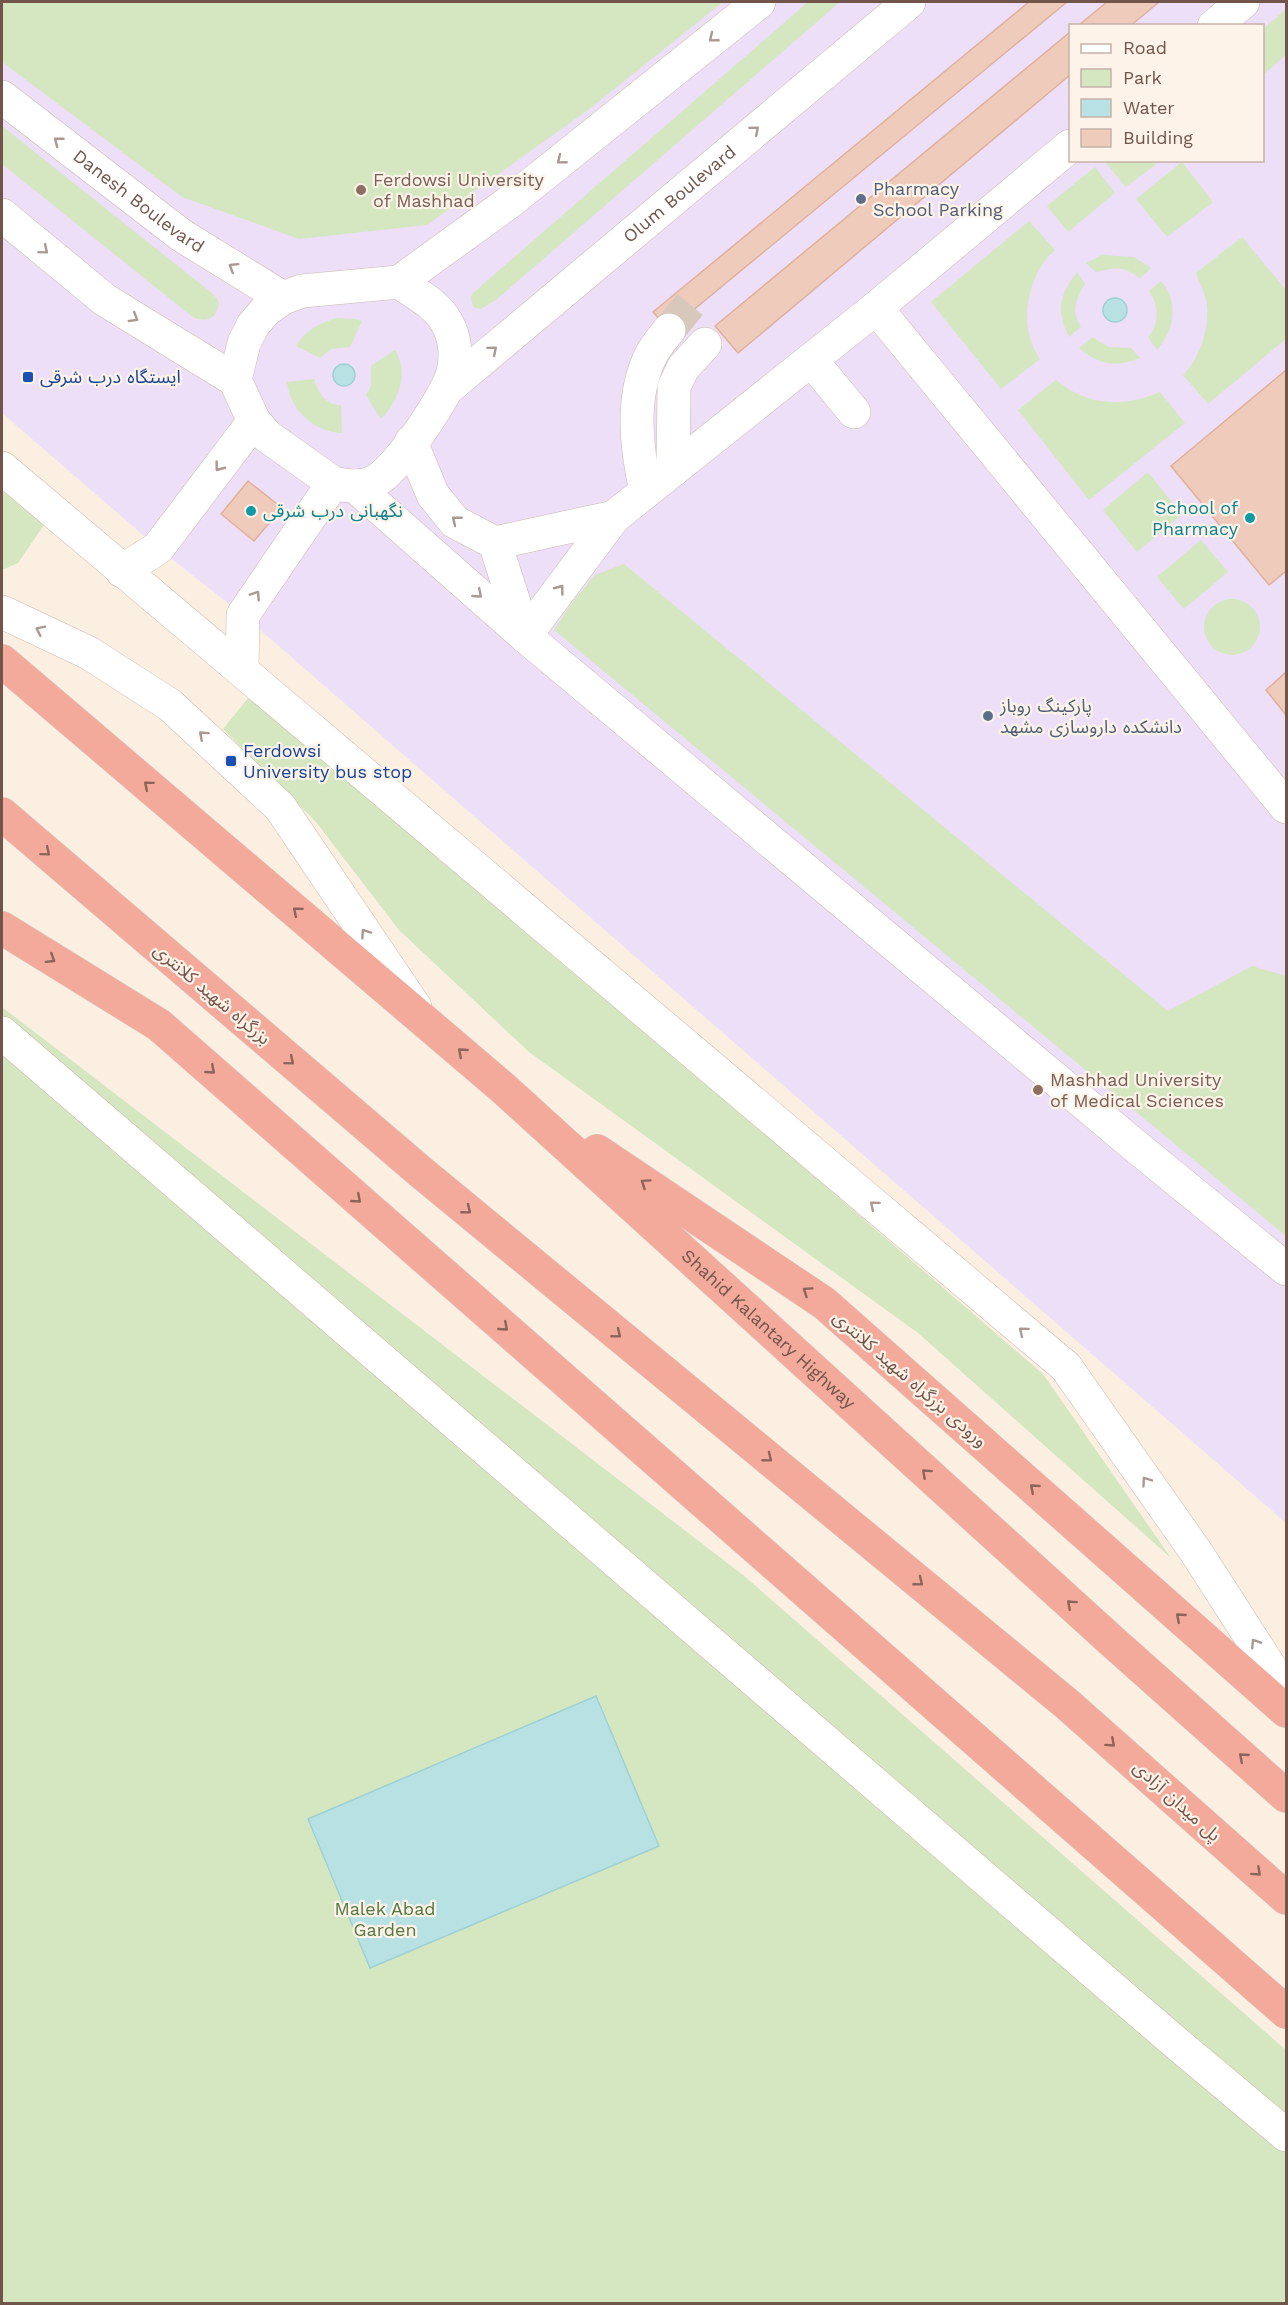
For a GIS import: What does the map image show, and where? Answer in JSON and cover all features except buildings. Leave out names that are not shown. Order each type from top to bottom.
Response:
[{"type":"highway","points":[[2,661],[421,1016]]},
{"type":"highway","name":"پل میدان آزادی","points":[[2,814],[422,1173],[1067,1704],[1287,1898]]},
{"type":"highway","points":[[2,928],[159,1025],[1287,2012]]},
{"type":"highway","name":"Shahid Kalantary Highway","points":[[421,1016],[1114,1643],[1287,1796]]},
{"type":"highway","name":"ورودی بزرگراه شهید کلانتری","points":[[503,1088],[824,1303],[1287,1711]]},
{"type":"street","points":[[235,380],[244,343],[266,309],[283,298],[312,289],[399,282],[508,203],[759,2]]},
{"type":"street","name":"Olum Boulevard","points":[[448,388],[909,2]]},
{"type":"street","points":[[1216,24],[1243,2]]},
{"type":"street","name":"Danesh Boulevard","points":[[2,97],[181,235],[283,298]]},
{"type":"street","points":[[525,636],[614,517],[876,308],[1069,148]]},
{"type":"street","points":[[2,215],[105,300],[235,380],[254,421],[267,436],[344,485],[1139,1149],[1287,1269]]},
{"type":"street","points":[[242,670],[243,615],[344,485],[376,481],[386,474],[448,388],[455,355],[453,338],[447,322],[434,307],[399,282]]},
{"type":"street","points":[[876,308],[1287,807]]},
{"type":"street","points":[[646,491],[639,460],[637,424],[641,387],[652,353],[669,330]]},
{"type":"street","points":[[673,470],[674,387],[683,368],[705,344]]},
{"type":"street","points":[[811,360],[854,412]]},
{"type":"street","points":[[122,571],[158,548],[254,421]]},
{"type":"street","points":[[411,442],[433,495],[455,522],[495,543],[614,517]]},
{"type":"street","points":[[2,468],[1066,1367],[1196,1552],[1287,1692]]},
{"type":"street","points":[[495,543],[525,636]]},
{"type":"street","points":[[2,612],[89,653],[170,705],[280,807],[421,1016]]},
{"type":"street","points":[[2,1033],[1112,1988],[1287,2135]]},
{"type":"shaded area","name":"Mashhad University of Medical Sciences","points":[[2,2],[1286,2],[1286,1523],[243,615],[158,548],[2,413]]},
{"type":"green space","points":[[2,2],[723,2],[588,110],[427,225],[299,239],[182,197],[2,62]]},
{"type":"green space","points":[[808,2],[840,2],[496,300],[481,309],[473,307],[471,298],[473,293]]},
{"type":"green space","points":[[1286,9],[1286,55],[1264,74],[1264,28]]},
{"type":"green space","points":[[2,126],[213,294],[219,302],[214,315],[204,320],[194,318],[2,164]]},
{"type":"green space","points":[[1105,162],[1159,162],[1126,187]]},
{"type":"green space","points":[[1182,162],[1213,202],[1167,237],[1136,199]]},
{"type":"green space","points":[[1095,167],[1115,193],[1068,232],[1047,206]]},
{"type":"green space","points":[[1029,221],[1055,250],[1045,260],[1038,273],[1028,302],[1029,332],[1040,359],[1001,389],[931,302]]},
{"type":"green space","points":[[1242,237],[1286,290],[1286,339],[1208,404],[1183,375],[1200,350],[1206,330],[1206,300],[1196,273]]},
{"type":"green space","points":[[1102,255],[1134,257],[1151,268],[1140,278],[1129,271],[1119,269],[1096,272],[1086,263]]},
{"type":"green space","points":[[1077,272],[1085,284],[1075,310],[1081,327],[1069,337],[1062,319],[1061,303],[1066,288]]},
{"type":"green space","points":[[1161,281],[1170,298],[1172,316],[1168,333],[1157,350],[1148,337],[1155,326],[1157,314],[1155,302],[1149,291]]},
{"type":"green space","points":[[336,318],[362,321],[350,347],[331,349],[320,358],[296,346],[313,328]]},
{"type":"green space","points":[[1092,337],[1109,347],[1131,348],[1140,358],[1115,364],[1094,358],[1079,348]]},
{"type":"green space","points":[[395,350],[401,368],[400,386],[393,404],[381,419],[366,395],[371,386],[371,366]]},
{"type":"green space","points":[[314,379],[323,397],[331,403],[341,405],[342,433],[322,429],[313,424],[305,418],[293,402],[287,382]]},
{"type":"green space","points":[[1056,380],[1080,395],[1106,402],[1132,401],[1160,392],[1185,423],[1089,500],[1018,410]]},
{"type":"green space","points":[[1148,472],[1182,515],[1137,552],[1103,510]]},
{"type":"green space","points":[[2,484],[46,522],[18,563],[2,570]]},
{"type":"green space","points":[[1201,540],[1228,572],[1184,609],[1157,577]]},
{"type":"green space","points":[[624,564],[1168,1011],[1252,966],[1286,976],[1286,1236],[554,630],[571,604],[595,575]]},
{"type":"green space","points":[[1227,599],[1237,599],[1252,607],[1258,616],[1260,627],[1258,638],[1252,647],[1237,655],[1227,655],[1216,650],[1209,643],[1204,632],[1204,622],[1209,611],[1216,604]]},
{"type":"green space","points":[[253,692],[1043,1374],[1171,1558],[918,1333],[529,1052],[399,930],[316,822],[223,729]]},
{"type":"green space","name":"Malek Abad Garden","points":[[2,1007],[743,1575],[1286,2050],[1286,2303],[2,2303]]},
{"type":"water","points":[[1115,298],[1124,301],[1127,310],[1124,319],[1115,322],[1106,319],[1103,310],[1106,301]]},
{"type":"water","points":[[344,364],[352,367],[355,375],[352,383],[344,386],[336,383],[333,375],[336,367]]},
{"type":"water","points":[[596,1696],[659,1846],[370,1968],[308,1819]]},
{"type":"tunnel","points":[[669,330],[697,296]]},
{"type":"place","name":"Ferdowsi University of Mashhad","points":[[361,190]]},
{"type":"place","name":"Pharmacy School Parking","points":[[861,199]]},
{"type":"place","name":"ایستگاه درب شرقی","points":[[28,377]]},
{"type":"place","name":"نگهبانی درب شرقی","points":[[251,511]]},
{"type":"place","name":"School of Pharmacy","points":[[1250,518]]},
{"type":"place","name":"پارکینگ روباز دانشکده داروسازی مشهد","points":[[988,716]]},
{"type":"place","name":"Ferdowsi University bus stop","points":[[231,761]]},
{"type":"place","name":"Mashhad University of Medical Sciences","points":[[1038,1090]]}]
